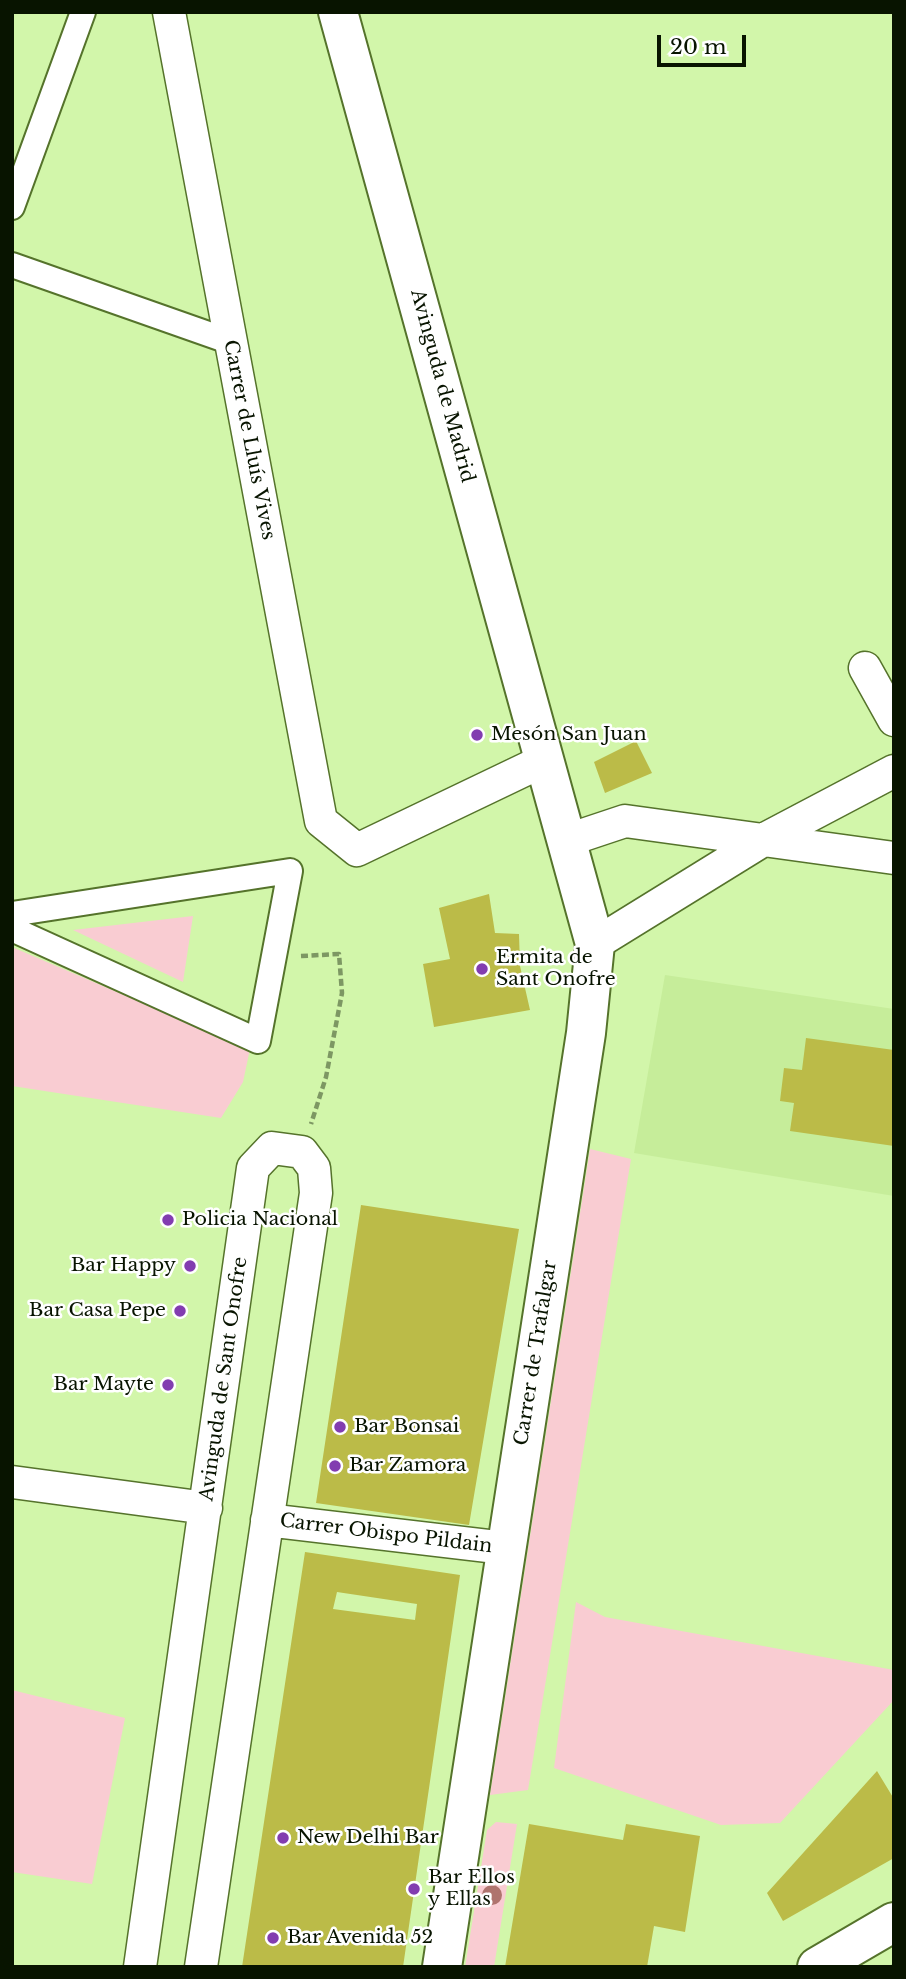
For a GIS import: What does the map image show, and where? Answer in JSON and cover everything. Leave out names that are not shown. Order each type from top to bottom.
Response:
[{"type":"street","points":[[12,207],[83,12]]},
{"type":"street","name":"Carrer de Lluís Vives","points":[[169,12],[321,821],[357,850],[545,760]]},
{"type":"street","name":"Avinguda de Madrid","points":[[338,12],[545,760]]},
{"type":"street","points":[[12,265],[231,342]]},
{"type":"street","points":[[865,668],[894,720]]},
{"type":"street","name":"Carrer de Trafalgar","points":[[441,1961],[586,1033],[595,944],[545,760]]},
{"type":"street","points":[[595,944],[765,839],[894,771]]},
{"type":"street","points":[[568,840],[625,821],[894,858]]},
{"type":"street","points":[[12,914],[290,871],[258,1041],[12,929]]},
{"type":"street","name":"Avinguda de Sant Onofre","points":[[140,1967],[253,1168],[272,1148],[302,1152]]},
{"type":"street","points":[[201,1967],[316,1193],[314,1168],[302,1152]]},
{"type":"street","points":[[12,1482],[206,1508]]},
{"type":"street","name":"Carrer Obispo Pildain","points":[[267,1520],[505,1548]]},
{"type":"street","points":[[817,1967],[894,1922]]},
{"type":"path","points":[[274,957],[339,954],[342,993],[330,1053],[302,1152]]},
{"type":"shaded area","points":[[193,916],[183,982],[73,930]]},
{"type":"shaded area","points":[[12,947],[250,1049],[243,1082],[221,1118],[12,1086]]},
{"type":"shaded area","points":[[665,975],[894,1009],[894,1196],[634,1153]]},
{"type":"shaded area","points":[[590,1149],[631,1159],[528,1790],[490,1795]]},
{"type":"shaded area","points":[[576,1602],[605,1617],[894,1670],[894,1700],[780,1823],[721,1825],[554,1768]]},
{"type":"shaded area","points":[[12,1690],[125,1718],[92,1884],[12,1872]]},
{"type":"shaded area","points":[[496,1822],[517,1824],[494,1967],[465,1967],[487,1830]]},
{"type":"building","points":[[636,741],[652,773],[605,793],[594,762]]},
{"type":"building","points":[[489,894],[495,933],[519,934],[520,966],[530,1010],[434,1027],[423,964],[450,959],[439,908]]},
{"type":"building","points":[[806,1038],[894,1050],[894,1146],[790,1131],[794,1103],[780,1101],[784,1068],[802,1070]]},
{"type":"building","points":[[361,1205],[519,1229],[469,1525],[316,1503]]},
{"type":"building","points":[[305,1552],[460,1575],[403,1967],[242,1967]],"holes":[[[337,1592],[417,1604],[415,1620],[333,1609]]]},
{"type":"building","points":[[877,1771],[894,1799],[894,1858],[783,1921],[767,1893]]},
{"type":"building","points":[[529,1824],[623,1840],[626,1824],[700,1836],[685,1932],[654,1926],[647,1967],[505,1967]]},
{"type":"place","name":"Mesón San Juan","points":[[477,735]]},
{"type":"place","name":"Ermita de Sant Onofre","points":[[482,969]]},
{"type":"place","name":"Policia Nacional","points":[[168,1220]]},
{"type":"place","name":"Bar Happy","points":[[190,1266]]},
{"type":"place","name":"Bar Casa Pepe","points":[[180,1311]]},
{"type":"place","name":"Bar Mayte","points":[[168,1385]]},
{"type":"place","name":"Bar Bonsai","points":[[340,1427]]},
{"type":"place","name":"Bar Zamora","points":[[335,1466]]},
{"type":"place","name":"New Delhi Bar","points":[[283,1838]]},
{"type":"place","name":"Bar Ellos y Ellas","points":[[414,1889]]},
{"type":"place","name":"Bar Avenida 52","points":[[273,1938]]}]
